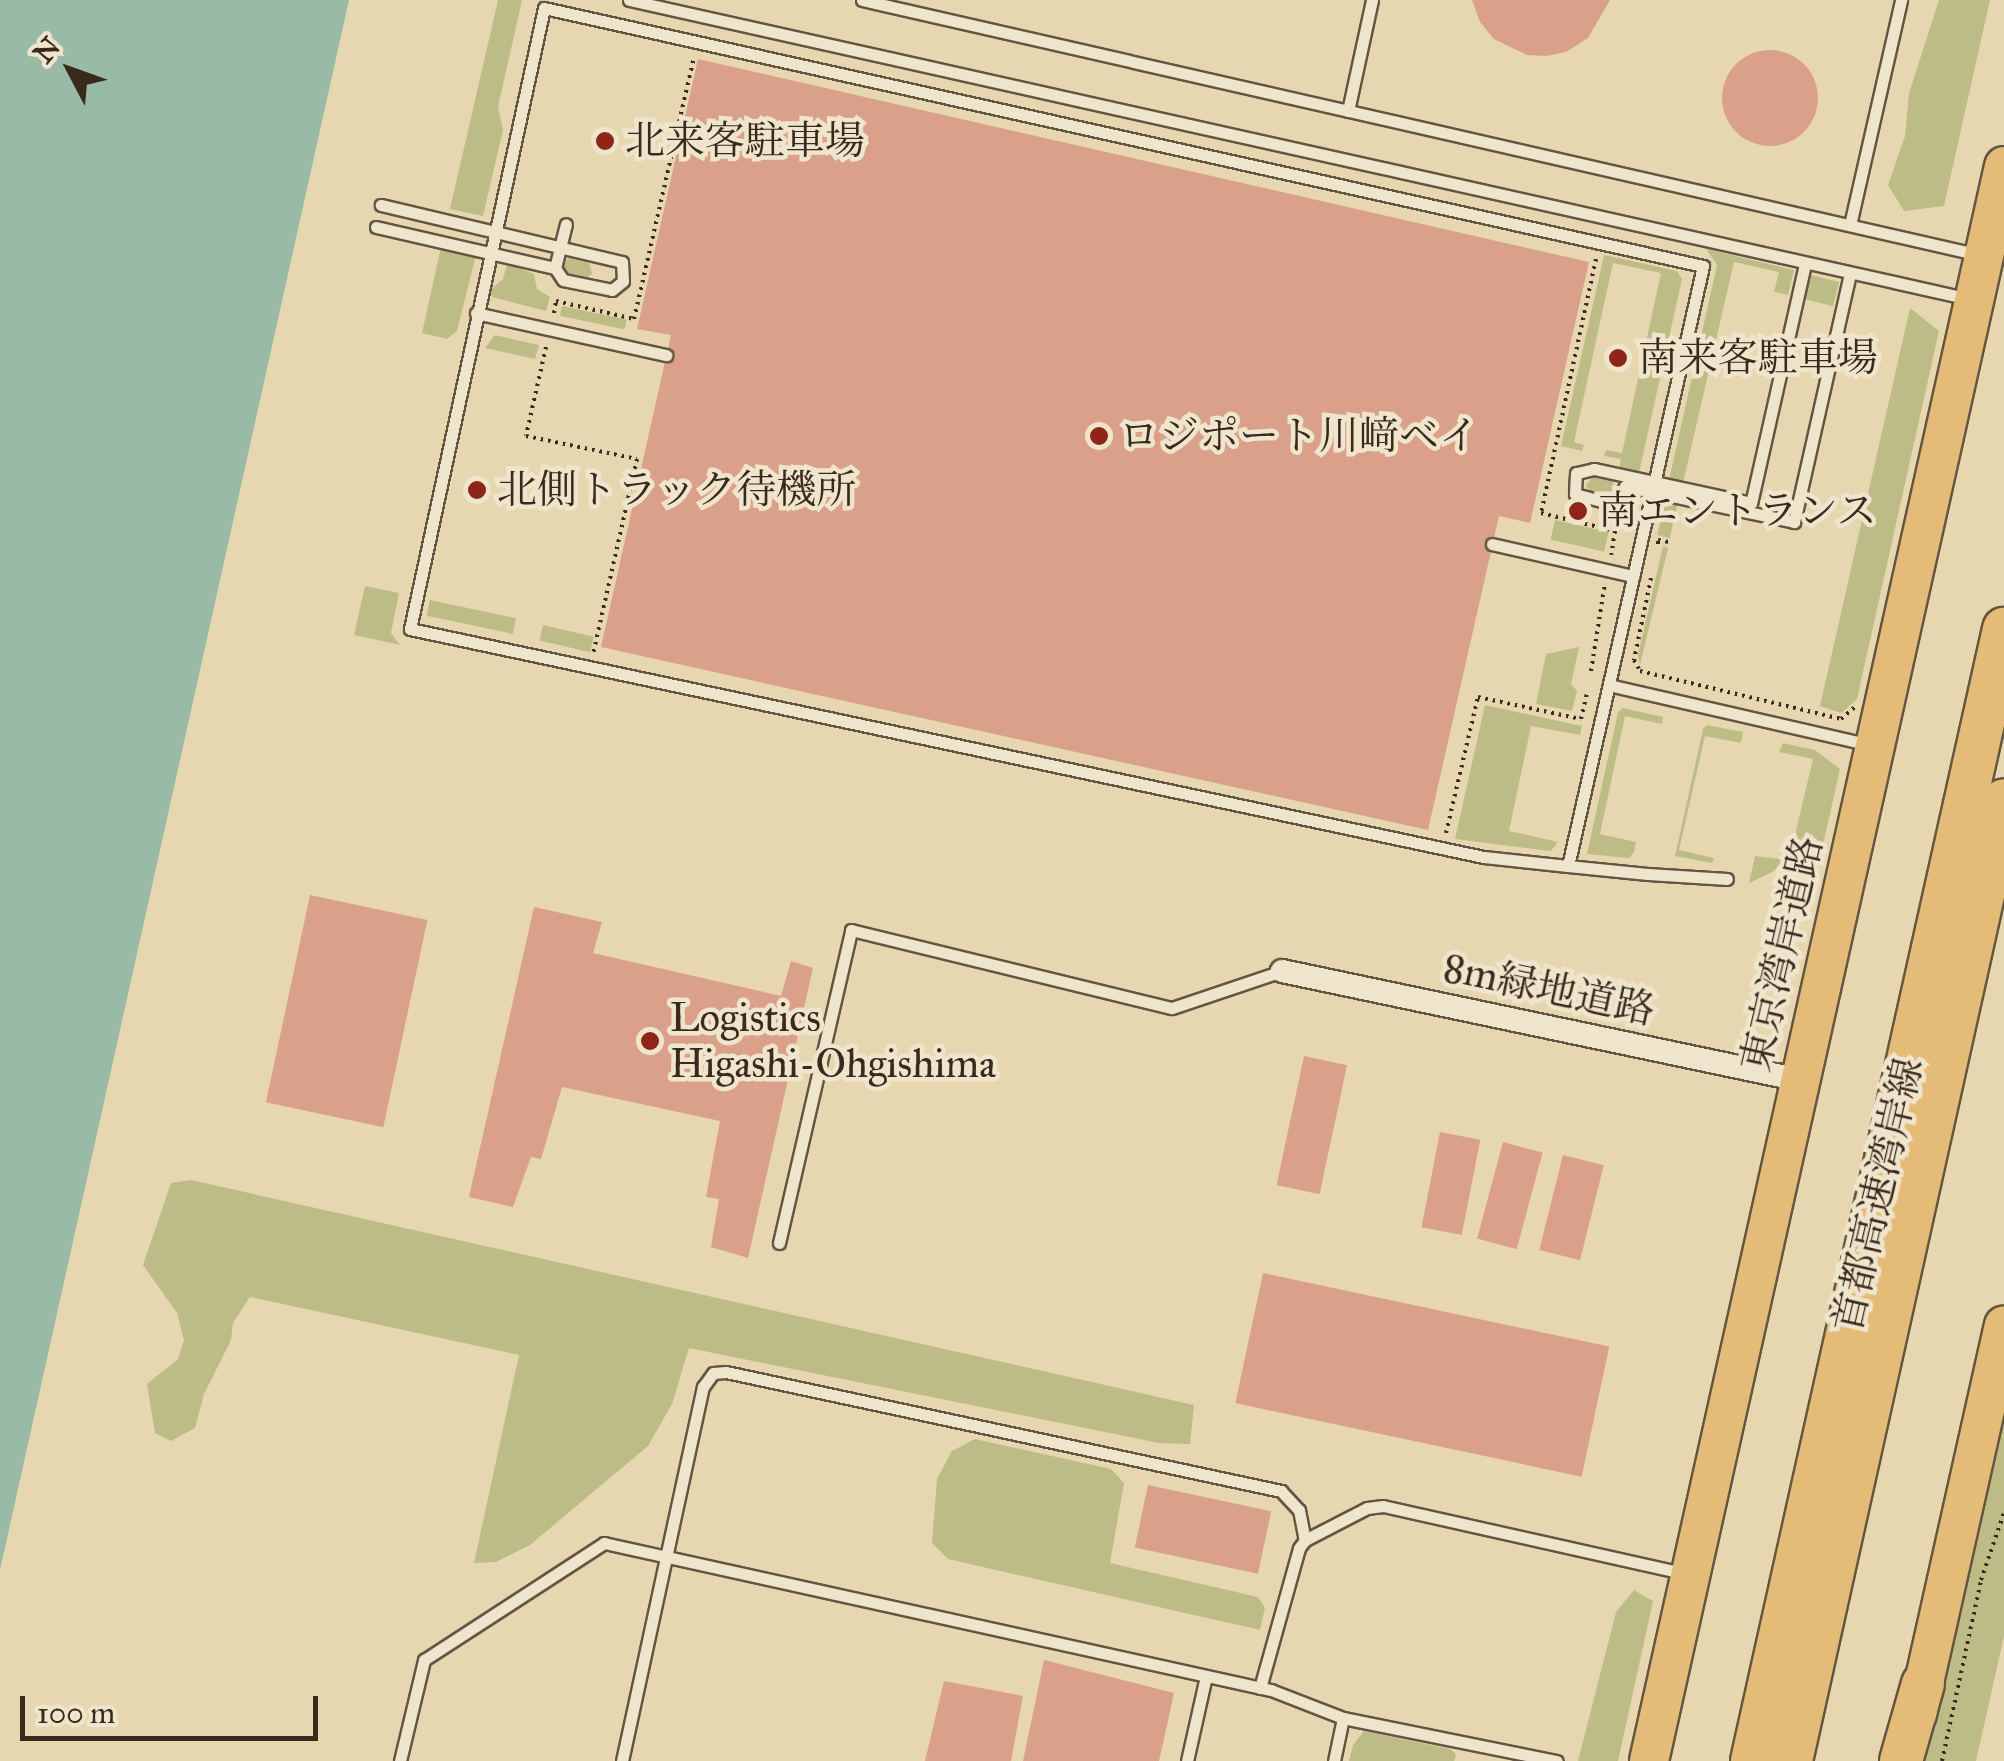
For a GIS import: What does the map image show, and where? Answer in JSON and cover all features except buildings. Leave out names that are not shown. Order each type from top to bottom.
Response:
[{"type":"highway","name":"東京湾岸道路","points":[[1650,1761],[2004,166]]},
{"type":"highway","name":"首都高速湾岸線","points":[[1752,1761],[2004,628]]},
{"type":"highway","name":"首都高速湾岸線","points":[[1792,1761],[2004,800]]},
{"type":"highway","points":[[1904,1761],[2004,1326]]},
{"type":"street","name":"8m緑地道路","points":[[1282,971],[1800,1080]]},
{"type":"lane","points":[[629,0],[1974,300]]},
{"type":"lane","points":[[862,0],[1984,256]]},
{"type":"lane","points":[[1348,110],[1372,0]]},
{"type":"lane","points":[[1850,225],[1901,0]]},
{"type":"lane","points":[[1568,866],[1704,266],[544,8],[488,252],[410,629],[1484,857],[1568,866],[1727,879]]},
{"type":"lane","points":[[376,227],[555,268],[563,280],[612,290],[623,281],[622,262],[381,205]]},
{"type":"lane","points":[[555,268],[566,224]]},
{"type":"lane","points":[[1805,264],[1751,503],[1654,487],[1624,486],[1620,496],[1608,503],[1575,494],[1572,485],[1576,473],[1583,469],[1654,487],[1794,522],[1850,274]]},
{"type":"lane","points":[[476,313],[666,356]]},
{"type":"lane","points":[[1492,544],[1633,576]]},
{"type":"lane","points":[[1609,685],[1875,746]]},
{"type":"lane","points":[[779,1244],[850,930],[1172,1008],[1282,971]]},
{"type":"lane","points":[[622,1761],[670,1557],[703,1387],[714,1373],[726,1372],[1281,1491],[1299,1510],[1305,1540],[1291,1570],[1260,1688]]},
{"type":"lane","points":[[1305,1540],[1367,1508],[1383,1506],[1691,1576]]},
{"type":"lane","points":[[400,1761],[424,1660],[604,1543],[1260,1688],[1343,1718],[1557,1761]]},
{"type":"lane","points":[[1187,1761],[1206,1676]]},
{"type":"lane","points":[[1334,1761],[1343,1718]]},
{"type":"path","points":[[554,313],[556,301],[634,319],[695,54]]},
{"type":"path","points":[[1596,257],[1542,513],[1616,530],[1611,554]]},
{"type":"path","points":[[546,346],[526,436],[637,458],[592,656]]},
{"type":"path","points":[[1655,557],[1658,540],[1669,542]]},
{"type":"path","points":[[1652,574],[1634,660],[1640,671],[1841,719],[1861,702]]},
{"type":"path","points":[[1591,671],[1605,583]]},
{"type":"path","points":[[1444,838],[1478,697],[1580,719],[1587,694]]},
{"type":"path","points":[[1942,1761],[1982,1580],[2004,1513]]},
{"type":"shaded area","points":[[0,0],[349,0],[0,1570]]},
{"type":"shaded area","points":[[498,0],[522,0],[498,107],[503,130],[483,216],[450,209]]},
{"type":"shaded area","points":[[1939,0],[1990,0],[1944,206],[1904,211],[1888,185],[1905,136],[1909,93]]},
{"type":"shaded area","points":[[441,247],[476,255],[457,331],[447,339],[422,333]]},
{"type":"shaded area","points":[[1706,249],[1794,270],[1788,295],[1774,292],[1779,272],[1734,262],[1683,483],[1669,480],[1717,265]]},
{"type":"shaded area","points":[[1604,255],[1677,271],[1682,279],[1639,473],[1619,469],[1621,459],[1604,456],[1606,450],[1622,453],[1661,273],[1613,263],[1574,442],[1584,445],[1582,451],[1561,446]]},
{"type":"shaded area","points":[[568,258],[589,263],[592,274],[586,278],[567,274],[561,268]]},
{"type":"shaded area","points":[[507,264],[534,274],[537,289],[550,297],[546,311],[492,297],[490,290],[503,279]]},
{"type":"shaded area","points":[[1811,275],[1839,282],[1833,306],[1805,299]]},
{"type":"shaded area","points":[[562,306],[627,320],[624,330],[560,316]]},
{"type":"shaded area","points":[[1910,308],[1939,331],[1857,699],[1841,713],[1820,706]]},
{"type":"shaded area","points":[[495,335],[539,345],[535,359],[485,348]]},
{"type":"shaded area","points":[[1592,477],[1612,481],[1616,492],[1612,496],[1591,492],[1586,486]]},
{"type":"shaded area","points":[[1665,501],[1678,504],[1670,538],[1657,535]]},
{"type":"shaded area","points":[[1555,520],[1609,532],[1604,552],[1551,539]]},
{"type":"shaded area","points":[[1663,546],[1668,548],[1640,665],[1638,655]]},
{"type":"shaded area","points":[[365,586],[399,593],[391,633],[400,645],[354,635]]},
{"type":"shaded area","points":[[430,600],[516,618],[513,634],[427,616]]},
{"type":"shaded area","points":[[543,625],[594,637],[590,652],[539,641]]},
{"type":"shaded area","points":[[1579,647],[1571,684],[1577,691],[1572,711],[1536,704],[1546,654]]},
{"type":"shaded area","points":[[1485,705],[1582,726],[1580,735],[1531,726],[1509,831],[1558,842],[1551,851],[1455,839]]},
{"type":"shaded area","points":[[1623,708],[1663,717],[1662,724],[1625,716],[1600,834],[1636,842],[1634,852],[1629,858],[1587,854],[1618,712]]},
{"type":"shaded area","points":[[1707,725],[1743,732],[1741,743],[1705,736],[1679,850],[1714,858],[1712,863],[1675,856]]},
{"type":"shaded area","points":[[1783,743],[1815,750],[1840,769],[1817,872],[1789,864],[1749,883],[1755,856],[1789,860],[1813,759],[1779,752]]},
{"type":"shaded area","points":[[191,1180],[1194,1405],[1190,1444],[1159,1443],[689,1348],[672,1404],[648,1446],[530,1545],[496,1562],[474,1563],[519,1355],[250,1297],[233,1323],[231,1340],[204,1394],[195,1428],[171,1441],[155,1433],[147,1384],[178,1359],[184,1340],[177,1313],[143,1265],[171,1183]]},
{"type":"shaded area","points":[[2004,1401],[2004,1636],[1976,1761],[1924,1761]]},
{"type":"shaded area","points":[[975,1439],[1111,1469],[1124,1483],[1110,1563],[1258,1597],[1265,1608],[1260,1630],[948,1559],[932,1543],[937,1479],[952,1451]]},
{"type":"shaded area","points":[[1634,1590],[1653,1601],[1618,1761],[1578,1761],[1616,1612]]},
{"type":"shaded area","points":[[1364,1731],[1450,1749],[1456,1754],[1454,1761],[1349,1761],[1353,1745]]},
{"type":"place","name":"北来客駐車場","points":[[605,141]]},
{"type":"place","name":"南来客駐車場","points":[[1618,358]]},
{"type":"place","name":"ロジポート川﨑ベイ","points":[[1099,436]]},
{"type":"place","name":"北側トラック待機所","points":[[477,490]]},
{"type":"place","name":"南エントランス","points":[[1578,511]]},
{"type":"place","name":"Logistics Higashi-Ohgishima","points":[[650,1041]]}]
